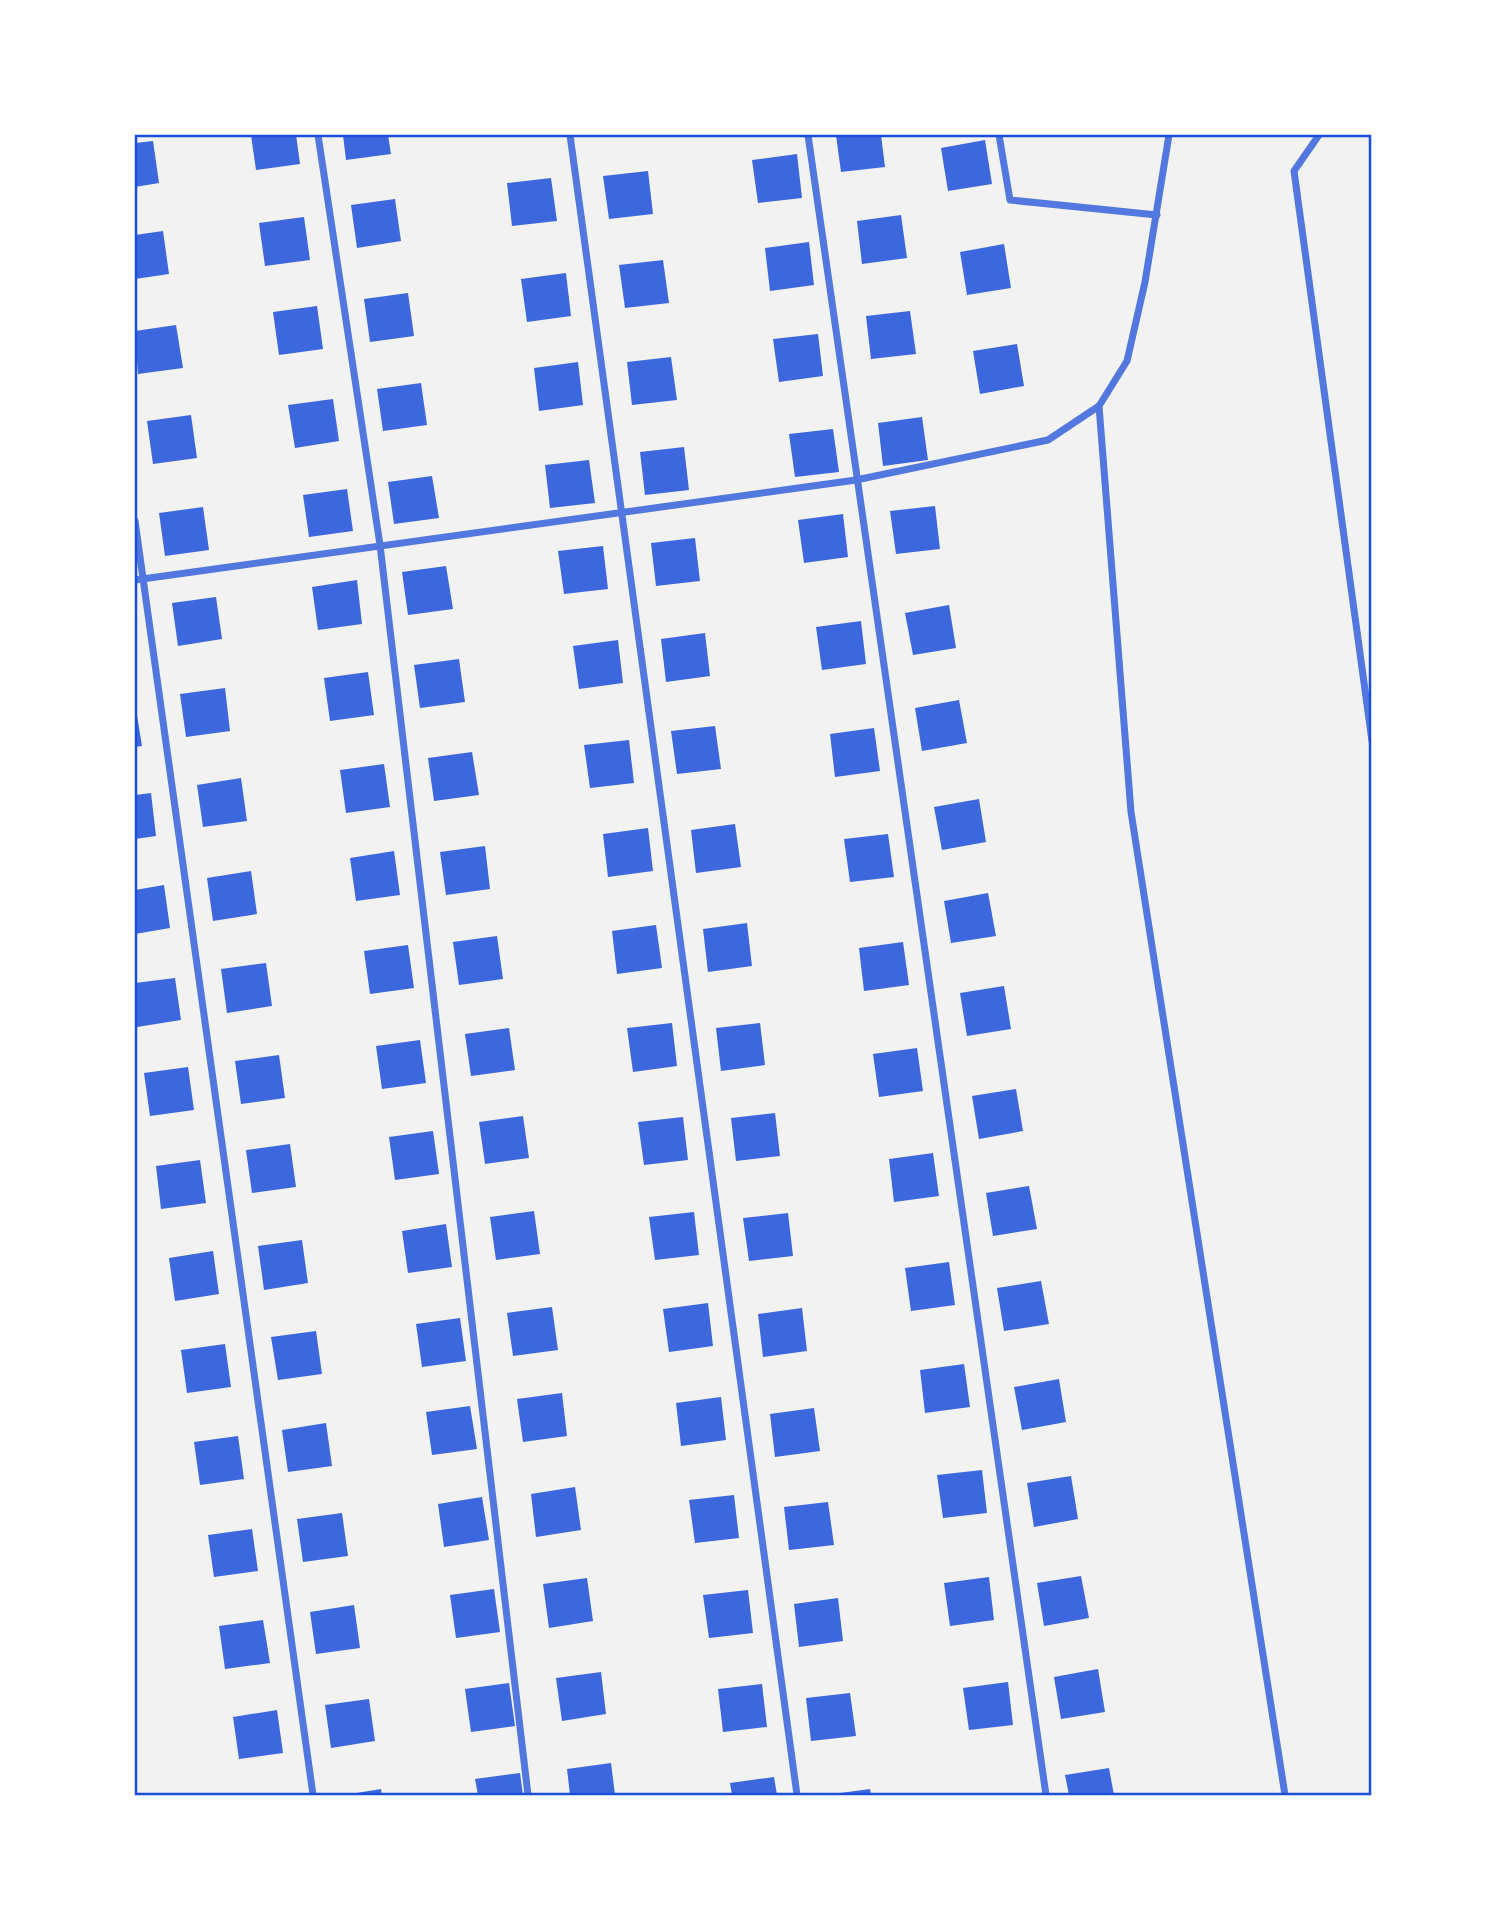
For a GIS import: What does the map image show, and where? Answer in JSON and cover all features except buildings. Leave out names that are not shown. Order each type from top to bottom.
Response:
[{"type":"street","points":[[317,135],[380,545],[528,1795]]},
{"type":"street","points":[[570,135],[797,1795]]},
{"type":"street","points":[[808,135],[1046,1795]]},
{"type":"street","points":[[999,135],[1010,200],[1157,215]]},
{"type":"street","points":[[139,579],[856,480],[1048,440],[1099,406],[1127,361],[1157,215],[1169,135]]},
{"type":"street","points":[[1320,135],[1294,172],[1372,741]]},
{"type":"street","points":[[1099,406],[1131,812],[1284,1795]]},
{"type":"street","points":[[135,521],[139,579],[313,1795]]}]
